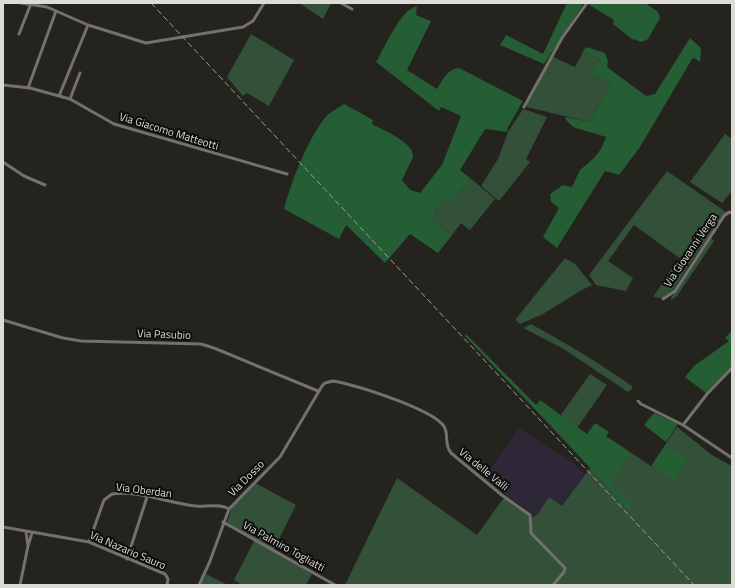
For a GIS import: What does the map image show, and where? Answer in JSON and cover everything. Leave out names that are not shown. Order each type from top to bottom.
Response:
[{"type":"street","points":[[21,3],[30,6],[42,6],[88,25],[146,44],[244,27],[253,21],[264,3]]},
{"type":"street","points":[[341,3],[352,9]]},
{"type":"street","points":[[524,107],[558,44],[587,3]]},
{"type":"street","points":[[19,34],[30,6]]},
{"type":"street","points":[[28,88],[56,11]]},
{"type":"street","points":[[59,96],[88,25]]},
{"type":"street","points":[[70,99],[80,73]]},
{"type":"street","name":"Via Giacomo Matteotti","points":[[3,85],[28,88],[70,99],[114,124],[287,174]]},
{"type":"street","points":[[3,162],[29,179],[45,184]]},
{"type":"street","name":"Via Giovanni Verga","points":[[663,300],[675,291],[724,216],[729,212],[732,213]]},
{"type":"street","name":"Via Pasubio","points":[[3,320],[63,338],[81,341],[201,344],[318,391]]},
{"type":"street","points":[[683,425],[707,394],[732,368]]},
{"type":"street","name":"Via delle Valli","points":[[318,391],[325,382],[337,382],[407,404],[440,422],[445,428],[446,446],[451,453],[504,496],[529,513],[532,518],[531,533],[565,568],[564,572],[554,585]]},
{"type":"street","name":"Via Dosso","points":[[198,585],[204,574],[228,509],[280,457],[318,391]]},
{"type":"street","points":[[642,404],[683,425],[732,458]]},
{"type":"street","name":"Via Oberdan","points":[[89,542],[106,497],[116,493],[196,506],[223,507],[228,509]]},
{"type":"street","points":[[127,558],[147,497]]},
{"type":"street","name":"Via Palmiro Togliatti","points":[[223,522],[335,585]]},
{"type":"street","name":"Via Nazario Sauro","points":[[3,527],[89,542],[164,574],[168,579],[166,585]]},
{"type":"street","points":[[26,532],[28,546]]},
{"type":"street","points":[[20,585],[32,533]]},
{"type":"shaded area","points":[[519,428],[573,463],[585,474],[562,506],[549,497],[537,515],[533,516],[530,512],[484,478]]},
{"type":"green space","points":[[299,3],[331,3],[323,19]]},
{"type":"green space","points":[[567,3],[584,3],[544,64],[500,45],[506,35],[543,54]]},
{"type":"green space","points":[[586,3],[645,3],[658,12],[660,18],[648,39],[642,42],[632,39],[613,24],[614,20]]},
{"type":"green space","points":[[417,6],[416,15],[431,21],[407,70],[437,89],[451,70],[459,68],[523,101],[507,129],[508,132],[485,129],[460,170],[470,178],[451,204],[444,199],[431,219],[452,235],[438,253],[410,234],[385,263],[346,225],[339,239],[284,209],[295,174],[311,139],[326,117],[344,104],[373,120],[372,124],[390,133],[409,147],[413,157],[402,180],[410,190],[420,193],[442,165],[461,116],[441,107],[439,111],[376,62],[399,22],[405,14]]},
{"type":"green space","points":[[251,34],[294,60],[269,106],[247,93],[243,96],[227,77]]},
{"type":"green space","points":[[690,38],[701,48],[700,62],[694,58],[692,59],[640,147],[619,175],[605,171],[557,248],[543,237],[559,208],[551,202],[550,194],[563,185],[572,187],[580,170],[594,158],[601,149],[606,137],[573,127],[565,119],[566,117],[589,122],[611,84],[592,73],[600,60],[583,52],[586,47],[605,53],[608,61],[607,67],[646,96],[655,94]]},
{"type":"green space","points":[[583,52],[600,60],[593,73],[611,84],[589,122],[527,107],[527,104],[551,56],[575,67]]},
{"type":"green space","points":[[523,109],[547,117],[526,159],[530,162],[499,201],[481,186],[498,159],[508,132]]},
{"type":"green space","points":[[725,134],[732,139],[732,191],[722,203],[690,182]]},
{"type":"green space","points":[[667,171],[726,212],[689,265],[634,225],[608,261],[633,278],[626,291],[596,285],[589,275]]},
{"type":"green space","points":[[470,178],[495,199],[470,230],[461,223],[452,235],[431,219],[444,199],[451,204]]},
{"type":"green space","points":[[711,238],[714,241],[677,296],[671,300],[671,298]]},
{"type":"green space","points":[[565,258],[575,264],[592,285],[543,314],[520,324],[515,320]]},
{"type":"green space","points":[[678,260],[688,267],[673,290],[663,298],[653,297]]},
{"type":"green space","points":[[531,324],[607,369],[632,386],[632,389],[628,392],[562,348],[523,328]]},
{"type":"green space","points":[[732,330],[732,366],[706,393],[685,377],[694,366],[729,341],[725,338]]},
{"type":"green space","points":[[466,334],[536,405],[540,400],[587,434],[595,423],[609,432],[606,436],[631,453],[610,483],[632,505],[628,510],[589,466],[465,336]]},
{"type":"green space","points":[[590,374],[607,385],[577,428],[560,416]]},
{"type":"green space","points":[[654,413],[678,424],[666,442],[644,425]]},
{"type":"green space","points":[[551,426],[587,440],[595,429],[651,466],[677,427],[712,455],[732,466],[732,585],[345,585],[397,478],[477,535],[505,496],[529,513],[532,517],[537,515],[549,497],[562,506],[590,468]]},
{"type":"green space","points":[[665,446],[687,460],[674,481],[652,465]]},
{"type":"green space","points":[[255,483],[296,505],[273,551],[312,574],[306,585],[242,585],[234,580],[255,539],[227,523],[232,506]]},
{"type":"green space","points":[[206,574],[228,585],[200,585]]},
{"type":"railway","points":[[151,3],[694,585]]}]
